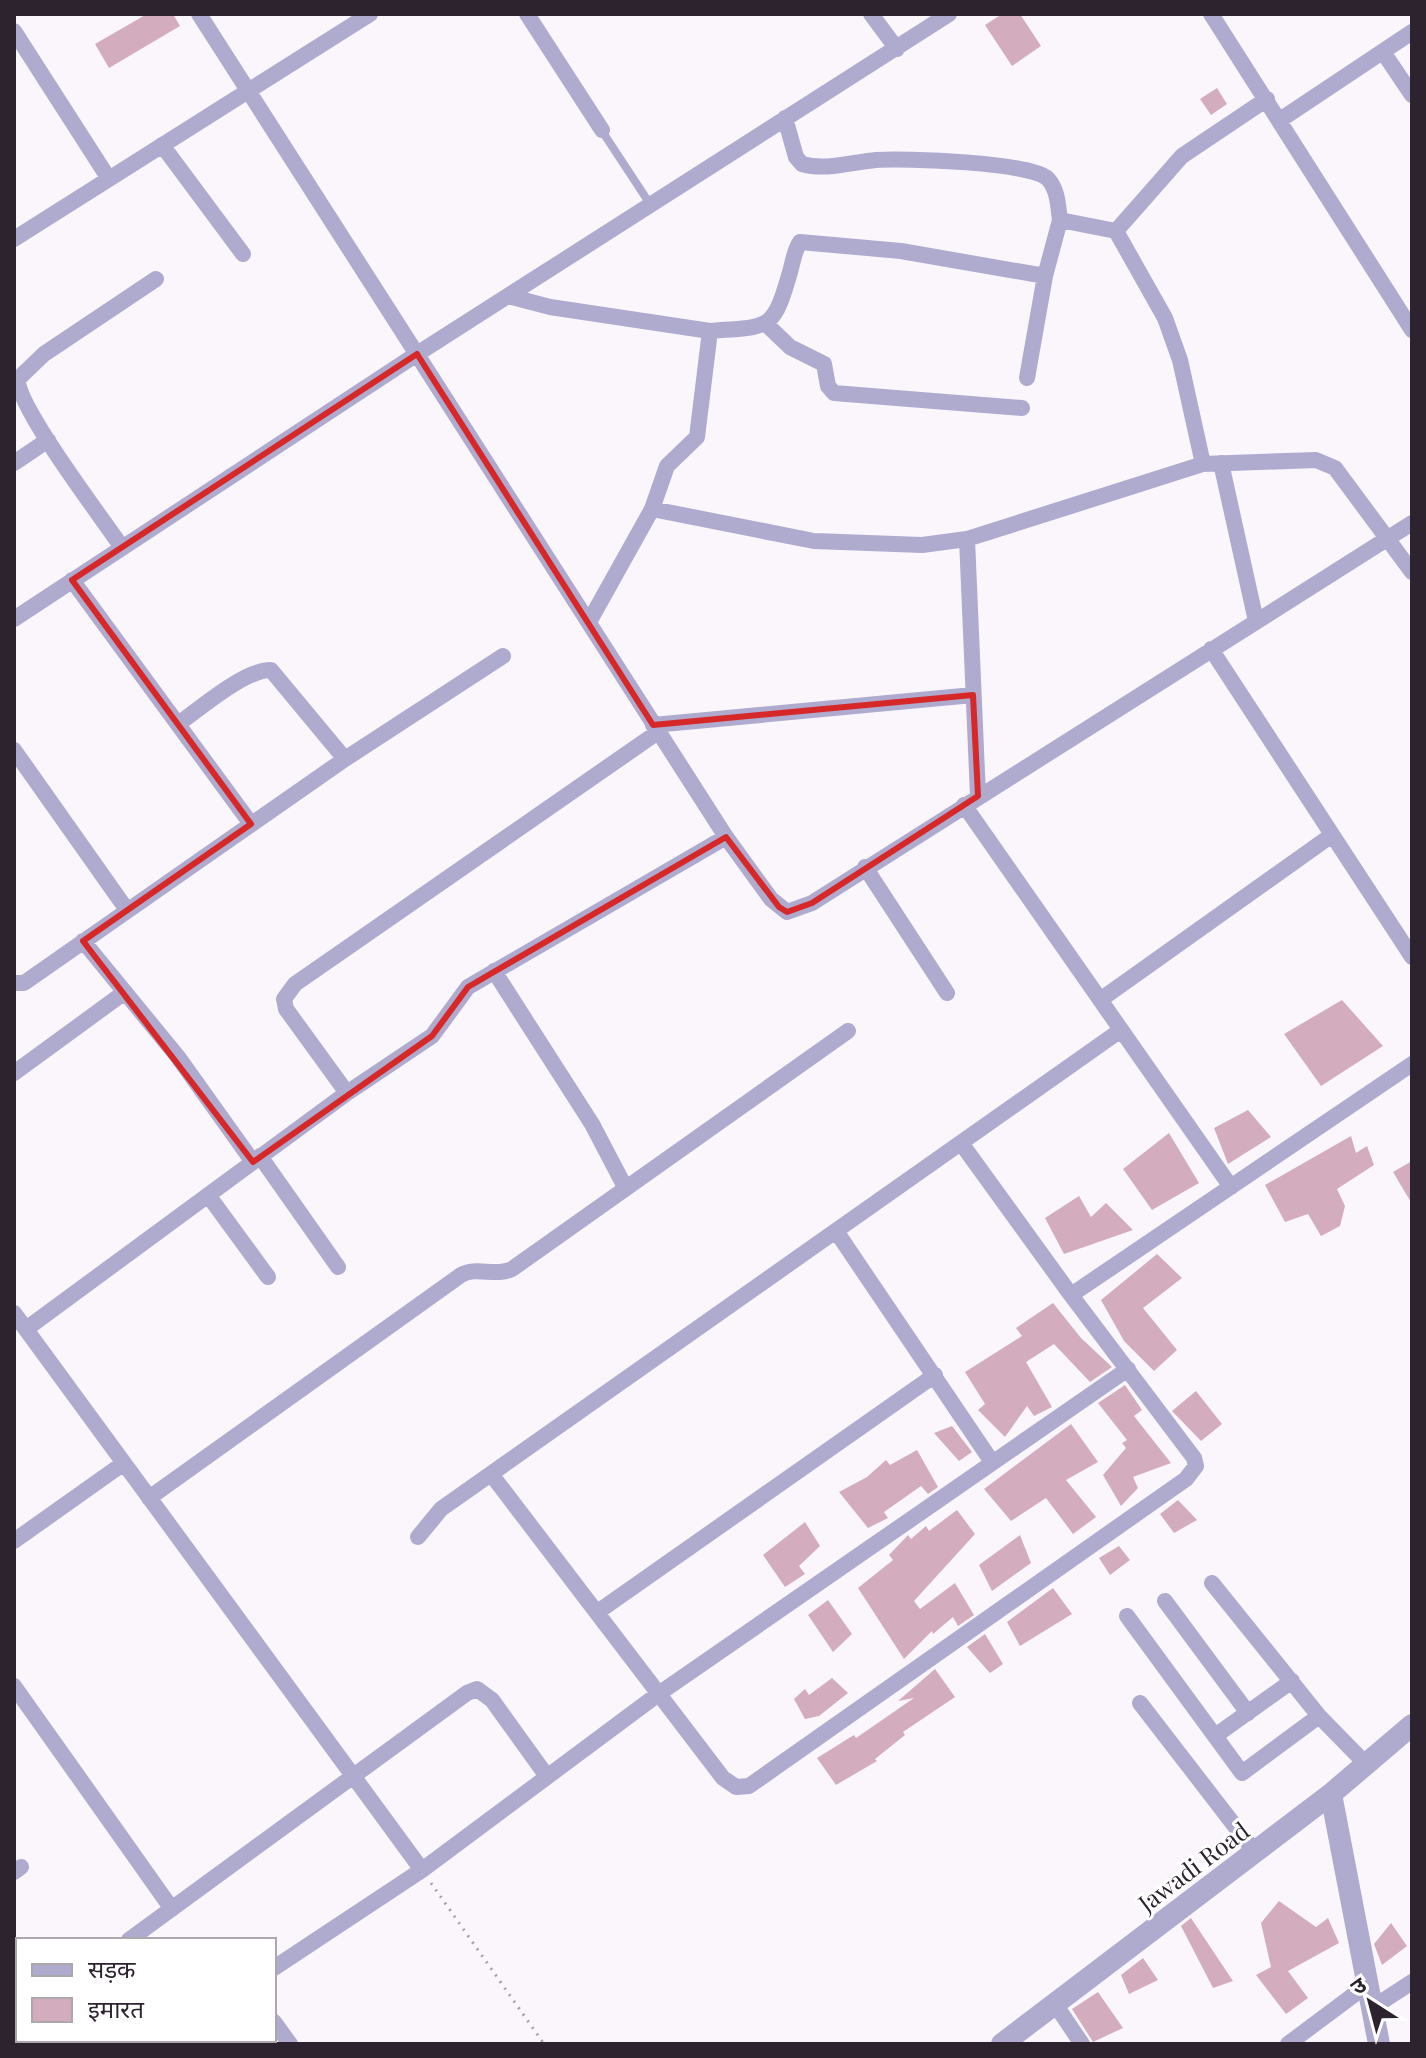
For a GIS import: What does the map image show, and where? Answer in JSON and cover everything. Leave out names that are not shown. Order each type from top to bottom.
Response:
[{"type":"street","points":[[199,14],[246,92],[325,208],[726,837],[771,899],[787,912],[812,903],[1412,523]]},
{"type":"street","points":[[14,239],[370,14]]},
{"type":"street","points":[[527,14],[602,130]]},
{"type":"street","points":[[871,14],[897,49]]},
{"type":"street","points":[[14,619],[417,354],[949,14]]},
{"type":"street","points":[[1211,14],[1412,330]]},
{"type":"street","points":[[14,31],[109,179]]},
{"type":"street","points":[[1280,120],[1412,32]]},
{"type":"street","points":[[1383,52],[1412,95]]},
{"type":"street","points":[[1116,231],[1182,156],[1267,99]]},
{"type":"street","points":[[785,118],[796,157],[810,166],[878,160],[929,160],[1042,173],[1057,196],[1060,220],[1045,276],[1027,378]]},
{"type":"street","points":[[162,145],[243,254]]},
{"type":"street","points":[[1060,220],[1116,231],[1165,318],[1180,360],[1203,464]]},
{"type":"street","points":[[508,296],[550,307],[710,331],[766,324],[779,309],[797,246],[804,241],[901,251],[1045,276]]},
{"type":"street","points":[[121,546],[48,440],[19,391],[18,379],[44,354],[156,279]]},
{"type":"street","points":[[766,324],[790,347],[825,366],[828,386],[834,393],[1022,408]]},
{"type":"street","points":[[589,622],[652,509],[667,466],[689,447],[698,432],[710,331]]},
{"type":"street","points":[[14,463],[48,440]]},
{"type":"street","points":[[652,509],[814,541],[922,545],[967,539],[1203,464],[1316,460],[1328,463],[1412,572]]},
{"type":"street","points":[[1221,463],[1256,621]]},
{"type":"street","points":[[967,539],[973,695],[971,800],[1100,1000],[1231,1187]]},
{"type":"street","points":[[72,580],[251,824]]},
{"type":"street","points":[[1211,649],[1412,957]]},
{"type":"street","points":[[14,983],[24,983],[345,759],[503,656]]},
{"type":"street","points":[[178,724],[260,670],[271,670],[345,759]]},
{"type":"street","points":[[347,1093],[286,1009],[287,992],[312,970],[655,728],[973,695]]},
{"type":"street","points":[[14,750],[127,910]]},
{"type":"street","points":[[1100,1000],[1332,835]]},
{"type":"street","points":[[26,1329],[347,1093],[432,1036],[463,990],[726,837]]},
{"type":"street","points":[[865,867],[947,993]]},
{"type":"street","points":[[83,941],[257,1159],[338,1267]]},
{"type":"street","points":[[494,971],[592,1124],[625,1187]]},
{"type":"street","points":[[14,1073],[125,992]]},
{"type":"street","points":[[418,1537],[441,1509],[1121,1030]]},
{"type":"street","points":[[149,1498],[461,1275],[474,1270],[496,1274],[512,1269],[848,1031]]},
{"type":"street","points":[[1071,1295],[1412,1064]]},
{"type":"street","points":[[491,1474],[599,1611],[657,1695],[728,1784],[744,1787],[759,1781],[1186,1479],[1196,1466],[1194,1458],[961,1143]]},
{"type":"street","points":[[208,1195],[268,1277]]},
{"type":"street","points":[[836,1231],[992,1462]]},
{"type":"street","points":[[14,1313],[422,1870]]},
{"type":"street","points":[[276,1967],[422,1870],[657,1695],[1128,1369]]},
{"type":"street","points":[[599,1611],[935,1375]]},
{"type":"street","points":[[16,1535],[124,1463]]},
{"type":"street","points":[[1212,1583],[1319,1716],[1366,1764]]},
{"type":"street","points":[[1165,1601],[1248,1713]]},
{"type":"street","points":[[1127,1616],[1242,1773],[1319,1716]]},
{"type":"street","points":[[1215,1736],[1292,1681]]},
{"type":"street","points":[[132,1938],[457,1700],[477,1689],[492,1700],[546,1775]]},
{"type":"street","points":[[17,1696],[172,1909]]},
{"type":"street","points":[[1140,1703],[1255,1852]]},
{"type":"street","name":"Jawadi Road","points":[[1002,2044],[1331,1794],[1412,1725]]},
{"type":"street","points":[[1331,1794],[1379,2044]]},
{"type":"street","points":[[1372,2008],[1412,1982]]},
{"type":"street","points":[[1288,2044],[1367,1985]]},
{"type":"street","points":[[1055,2004],[1082,2044]]},
{"type":"street","points":[[276,2025],[290,2044]]},
{"type":"lane","points":[[602,130],[650,204]]},
{"type":"path","points":[[422,1870],[544,2044]]},
{"type":"highlighted area","points":[[417,354],[653,725],[973,695],[977,747],[978,796],[812,903],[787,912],[779,907],[726,837],[468,987],[432,1036],[253,1162],[83,941],[251,824],[72,580]]},
{"type":"building","points":[[147,14],[173,14],[180,26],[109,68],[95,44]]},
{"type":"building","points":[[1002,14],[1020,14],[1041,46],[1012,66],[985,25]]},
{"type":"building","points":[[1217,88],[1227,104],[1211,115],[1200,99]]},
{"type":"building","points":[[1342,1000],[1383,1046],[1321,1086],[1284,1034]]},
{"type":"building","points":[[1248,1110],[1271,1137],[1228,1164],[1214,1128]]},
{"type":"building","points":[[1169,1133],[1199,1183],[1152,1210],[1123,1169]]},
{"type":"building","points":[[1351,1136],[1356,1153],[1367,1146],[1374,1165],[1337,1189],[1345,1206],[1340,1226],[1321,1236],[1308,1214],[1285,1222],[1265,1185]]},
{"type":"building","points":[[1412,1161],[1412,1204],[1393,1172]]},
{"type":"building","points":[[1079,1196],[1091,1217],[1106,1203],[1133,1230],[1064,1254],[1045,1218]]},
{"type":"building","points":[[1157,1254],[1182,1278],[1143,1308],[1177,1350],[1154,1371],[1124,1341],[1101,1300]]},
{"type":"building","points":[[1053,1303],[1081,1338],[1112,1367],[1090,1382],[1054,1344],[1026,1362],[1052,1407],[1034,1416],[1027,1406],[1005,1437],[978,1410],[985,1404],[965,1372],[1022,1336],[1016,1328]]},
{"type":"building","points":[[1125,1385],[1142,1410],[1134,1416],[1171,1463],[1133,1477],[1138,1488],[1121,1506],[1103,1475],[1126,1448],[1122,1443],[1127,1440],[1098,1403]]},
{"type":"building","points":[[1196,1391],[1222,1424],[1201,1441],[1172,1411]]},
{"type":"building","points":[[1071,1424],[1098,1462],[1066,1480],[1096,1517],[1073,1534],[1046,1498],[1011,1521],[984,1489]]},
{"type":"building","points":[[952,1426],[972,1452],[959,1461],[934,1433]]},
{"type":"building","points":[[917,1450],[938,1487],[928,1494],[921,1486],[884,1512],[888,1518],[868,1528],[839,1492],[867,1477],[886,1460],[890,1465]]},
{"type":"building","points":[[1178,1500],[1197,1520],[1174,1533],[1160,1514]]},
{"type":"building","points":[[957,1510],[975,1534],[914,1601],[920,1609],[955,1583],[974,1615],[958,1626],[953,1617],[933,1634],[932,1631],[904,1659],[858,1588],[893,1560],[889,1555],[908,1535],[911,1539],[926,1526],[929,1531]]},
{"type":"building","points":[[805,1522],[820,1546],[799,1566],[805,1574],[785,1587],[763,1555]]},
{"type":"building","points":[[1020,1535],[1031,1563],[992,1591],[979,1565]]},
{"type":"building","points":[[1119,1546],[1130,1560],[1110,1575],[1099,1558]]},
{"type":"building","points":[[1053,1588],[1072,1614],[1020,1646],[1007,1622]]},
{"type":"building","points":[[828,1600],[852,1634],[833,1652],[808,1615]]},
{"type":"building","points":[[985,1634],[1003,1664],[990,1673],[967,1647]]},
{"type":"building","points":[[935,1669],[955,1697],[903,1732],[905,1735],[875,1759],[877,1761],[836,1785],[817,1758],[854,1735],[856,1738],[914,1698],[898,1701]]},
{"type":"building","points":[[832,1678],[848,1693],[819,1716],[805,1719],[794,1699],[805,1689],[809,1695]]},
{"type":"building","points":[[1279,1901],[1316,1927],[1328,1918],[1339,1943],[1288,1971],[1308,1998],[1286,2014],[1256,1975],[1271,1967],[1261,1923]]},
{"type":"building","points":[[1191,1918],[1233,1981],[1213,1988],[1181,1926]]},
{"type":"building","points":[[1391,1923],[1407,1946],[1382,1965],[1374,1944]]},
{"type":"building","points":[[1143,1958],[1158,1980],[1129,1994],[1121,1975]]},
{"type":"building","points":[[1098,1992],[1123,2028],[1093,2042],[1072,2009]]}]
